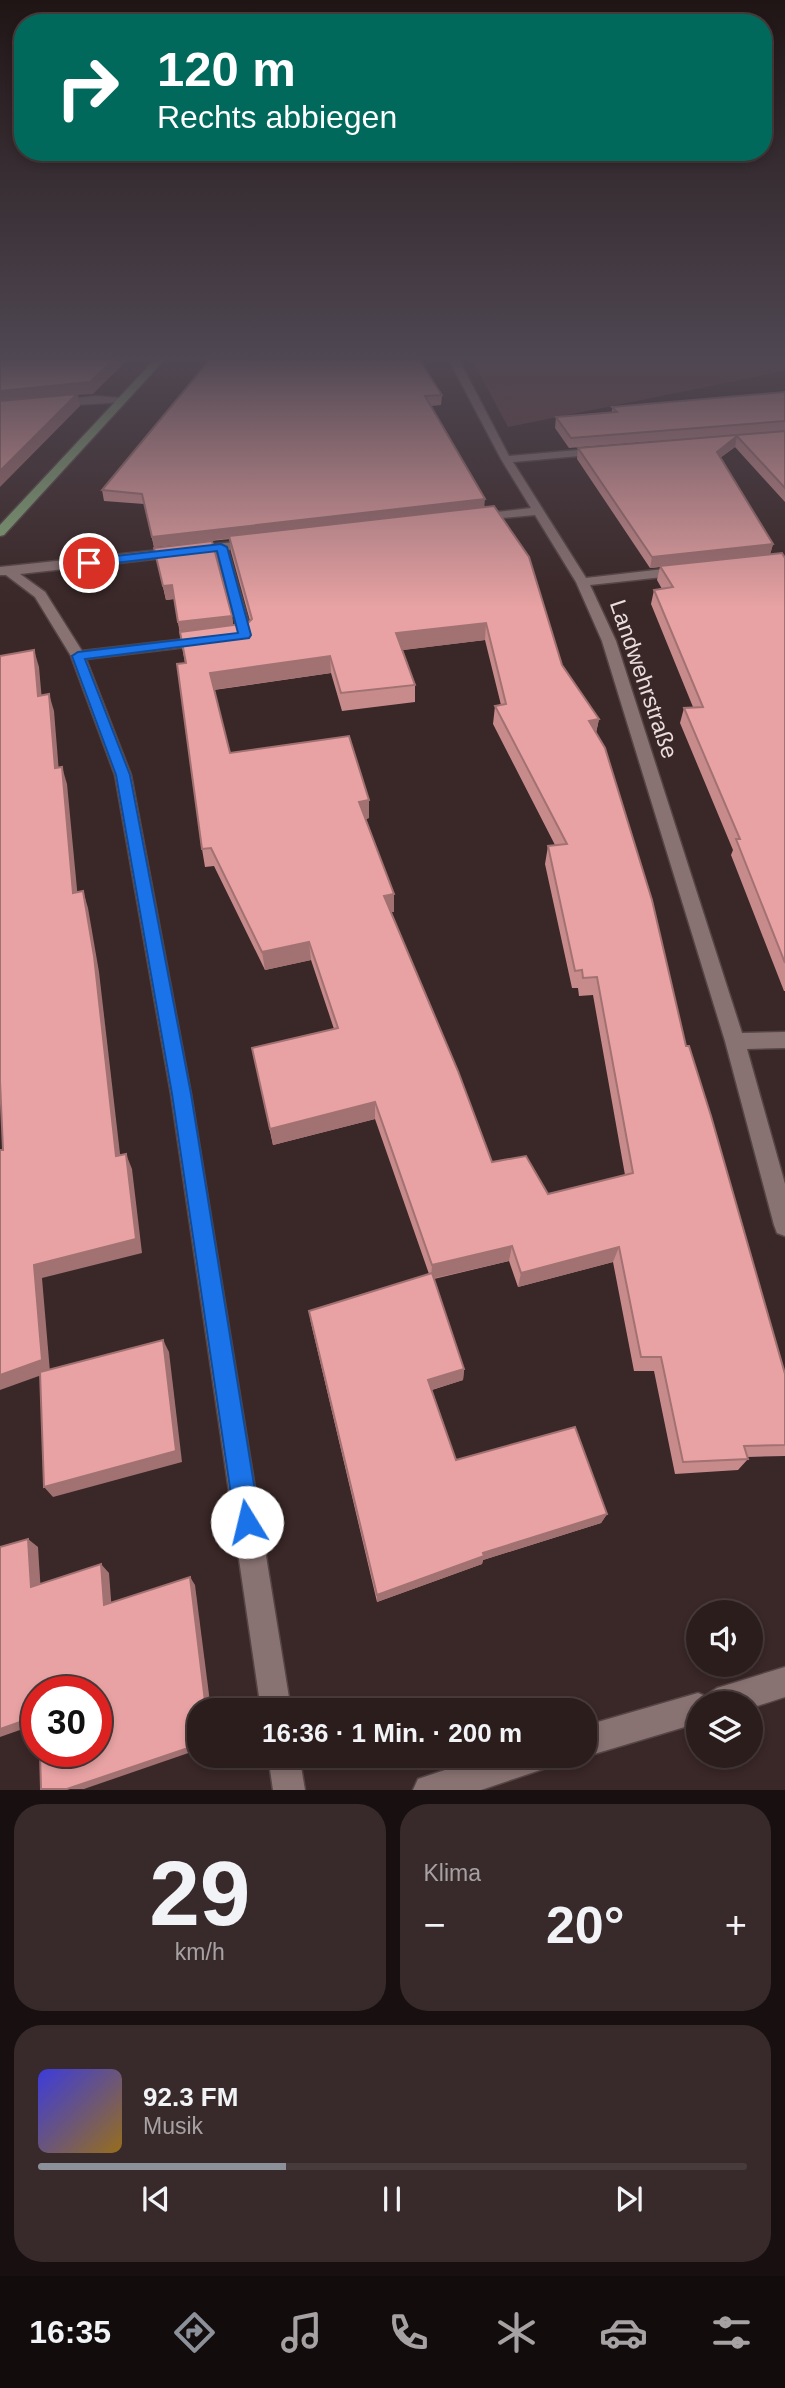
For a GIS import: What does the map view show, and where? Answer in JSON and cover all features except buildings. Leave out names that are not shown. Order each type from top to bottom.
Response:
[{"type":"main road","points":[[0,532],[84,442]]},
{"type":"street","name":"Landwehrstraße","points":[[497,442],[582,582],[609,641],[735,1041],[785,1224]]},
{"type":"street","points":[[506,459],[618,450]]},
{"type":"street","points":[[469,519],[537,511]]},
{"type":"street","points":[[5,572],[263,543]]},
{"type":"street","points":[[78,656],[245,635],[221,547]]},
{"type":"street","points":[[582,582],[690,570]]},
{"type":"street","points":[[5,572],[40,595],[78,656],[123,775],[181,1094],[274,1698]]},
{"type":"street","points":[[735,1041],[785,1040]]},
{"type":"street","points":[[756,1691],[785,1682]]},
{"type":"street","points":[[597,1738],[686,1712]]},
{"type":"street","points":[[286,1768],[289,1790]]},
{"type":"street","points":[[429,1790],[499,1768]]},
{"type":"route","points":[[89,563],[221,547],[245,635],[78,656],[123,775],[181,1094],[247,1522]]}]
